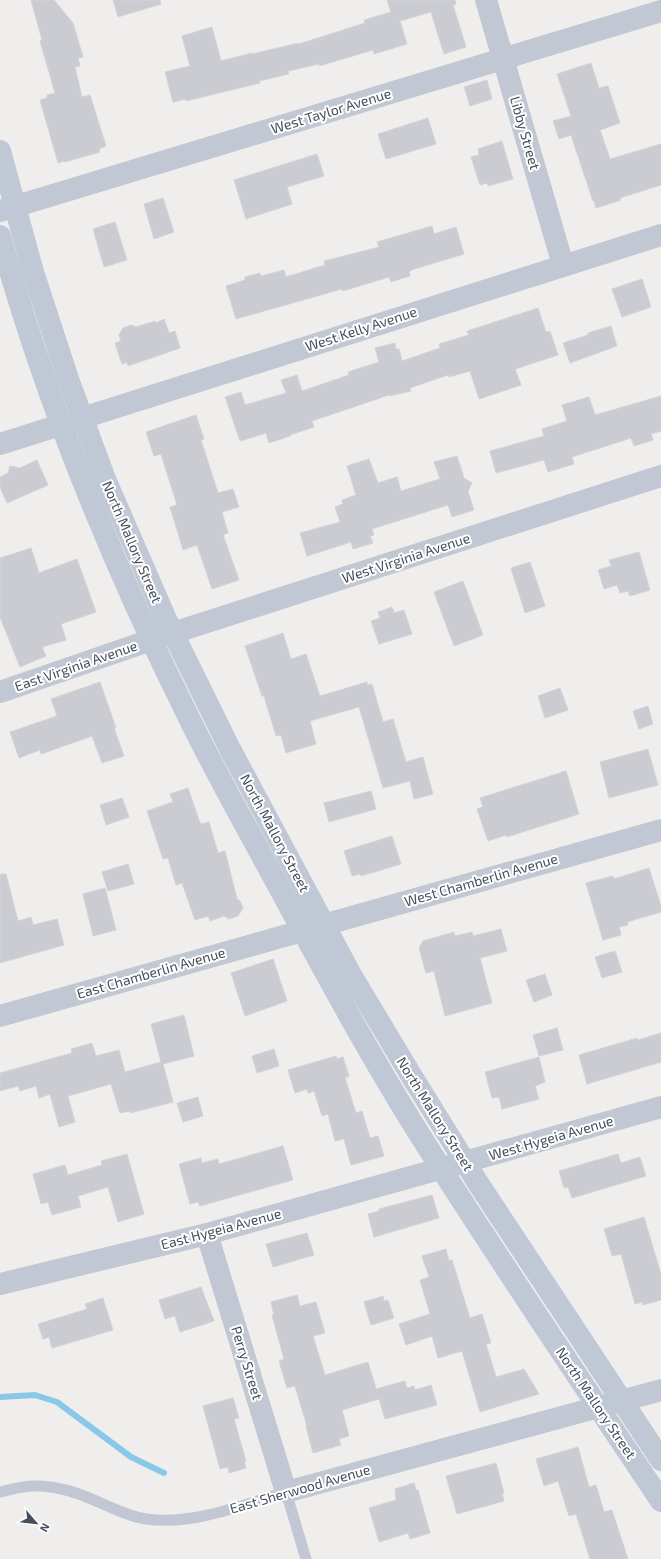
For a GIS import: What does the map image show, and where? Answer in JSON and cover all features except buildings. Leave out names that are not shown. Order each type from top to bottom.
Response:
[{"type":"main road","name":"North Mallory Street","points":[[0,151],[8,209],[33,272],[68,379],[105,479],[173,634],[230,749],[351,975],[465,1162],[661,1460]]},
{"type":"main road","name":"North Mallory Street","points":[[0,236],[28,326],[80,476],[151,640],[222,783],[384,1076],[441,1168],[661,1501]]},
{"type":"street","name":"Libby Street","points":[[486,0],[563,265]]},
{"type":"street","name":"West Taylor Avenue","points":[[8,209],[661,11]]},
{"type":"street","name":"West Kelly Avenue","points":[[0,444],[661,235]]},
{"type":"street","name":"West Virginia Avenue","points":[[151,640],[661,476]]},
{"type":"street","name":"East Virginia Avenue","points":[[0,692],[151,640]]},
{"type":"street","name":"West Chamberlin Avenue","points":[[302,930],[661,830]]},
{"type":"street","name":"East Chamberlin Avenue","points":[[0,1016],[302,930]]},
{"type":"street","name":"West Hygeia Avenue","points":[[441,1168],[661,1107]]},
{"type":"street","name":"East Hygeia Avenue","points":[[0,1284],[208,1234],[441,1168]]},
{"type":"street","name":"Perry Street","points":[[208,1234],[286,1492]]},
{"type":"street","name":"East Sherwood Avenue","points":[[286,1492],[661,1390]]},
{"type":"lane","name":"East Sherwood Avenue","points":[[0,1492],[32,1486],[55,1487],[80,1493],[129,1515],[157,1521],[181,1520],[205,1516],[286,1492]]},
{"type":"lane","points":[[286,1492],[306,1559]]},
{"type":"waterway","points":[[0,1397],[35,1395],[57,1402],[131,1457],[164,1473]]}]
